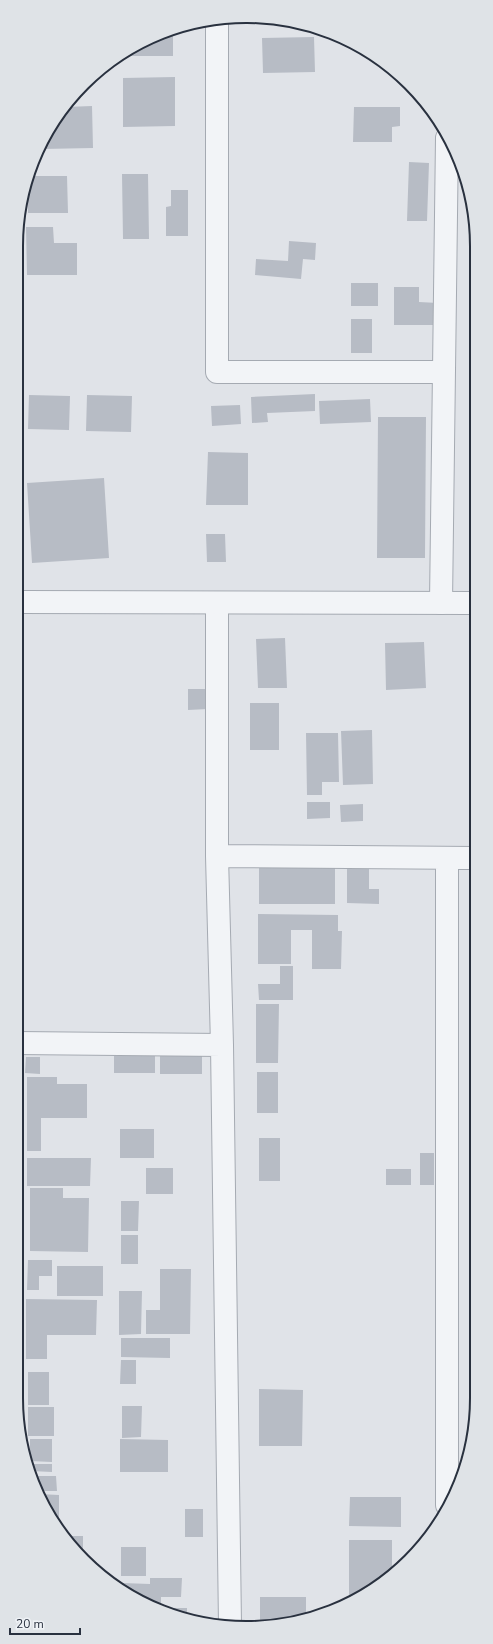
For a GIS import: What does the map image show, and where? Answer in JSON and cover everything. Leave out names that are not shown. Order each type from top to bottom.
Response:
[{"type":"street","points":[[217,25],[217,372],[444,372]]},
{"type":"street","points":[[442,603],[447,148]]},
{"type":"street","points":[[23,602],[470,603]]},
{"type":"street","points":[[217,603],[217,856],[222,1045],[230,1621]]},
{"type":"street","points":[[217,856],[470,858]]},
{"type":"street","points":[[447,858],[447,1496]]},
{"type":"street","points":[[23,1043],[222,1045]]},
{"type":"building","points":[[173,36],[173,56],[130,56],[148,46]]},
{"type":"building","points":[[314,37],[315,72],[263,73],[262,38]]},
{"type":"building","points":[[175,77],[175,126],[123,127],[123,78]]},
{"type":"building","points":[[92,106],[93,148],[46,149],[61,122],[72,107]]},
{"type":"building","points":[[354,107],[400,107],[400,126],[392,127],[392,142],[353,142]]},
{"type":"building","points":[[409,162],[429,163],[427,221],[407,221]]},
{"type":"building","points":[[122,174],[148,174],[149,239],[123,239]]},
{"type":"building","points":[[35,176],[67,176],[68,213],[28,213],[28,200]]},
{"type":"building","points":[[171,190],[188,190],[188,236],[166,236],[166,207],[171,206]]},
{"type":"building","points":[[26,227],[53,227],[54,243],[77,243],[77,275],[27,275]]},
{"type":"building","points":[[289,241],[316,243],[315,260],[303,259],[301,279],[255,275],[256,259],[288,261]]},
{"type":"building","points":[[351,283],[378,283],[378,306],[351,306]]},
{"type":"building","points":[[394,287],[419,287],[419,302],[438,303],[437,325],[394,325]]},
{"type":"building","points":[[351,319],[372,319],[372,353],[351,353]]},
{"type":"building","points":[[315,394],[315,411],[267,413],[268,422],[252,423],[251,397]]},
{"type":"building","points":[[29,395],[70,396],[69,430],[28,429]]},
{"type":"building","points":[[87,395],[132,396],[131,432],[86,431]]},
{"type":"building","points":[[370,399],[371,422],[320,424],[319,401]]},
{"type":"building","points":[[240,405],[241,424],[212,426],[211,406]]},
{"type":"building","points":[[378,417],[426,417],[425,558],[377,558]]},
{"type":"building","points":[[208,452],[248,453],[248,505],[206,505]]},
{"type":"building","points":[[104,478],[109,558],[32,563],[27,483]]},
{"type":"building","points":[[206,534],[225,534],[226,562],[207,562]]},
{"type":"building","points":[[285,638],[287,688],[258,688],[256,639]]},
{"type":"building","points":[[424,642],[426,688],[386,690],[385,643]]},
{"type":"building","points":[[188,689],[207,689],[208,709],[188,710]]},
{"type":"building","points":[[250,703],[279,703],[279,750],[250,750]]},
{"type":"building","points":[[372,730],[373,784],[343,785],[341,731]]},
{"type":"building","points":[[306,733],[338,733],[339,782],[322,782],[322,795],[307,795]]},
{"type":"building","points":[[307,802],[330,802],[330,818],[307,819]]},
{"type":"building","points":[[363,804],[363,821],[341,822],[340,805]]},
{"type":"building","points":[[259,859],[335,859],[335,904],[259,904]]},
{"type":"building","points":[[347,862],[369,862],[369,889],[379,889],[379,904],[347,903]]},
{"type":"building","points":[[258,914],[338,915],[338,931],[342,931],[341,969],[312,969],[312,930],[291,930],[291,964],[258,964]]},
{"type":"building","points":[[280,966],[293,966],[293,1000],[259,1000],[258,984],[280,984]]},
{"type":"building","points":[[256,1004],[279,1004],[278,1063],[256,1063]]},
{"type":"building","points":[[160,1054],[202,1054],[202,1074],[160,1074]]},
{"type":"building","points":[[114,1056],[155,1056],[155,1073],[114,1073]]},
{"type":"building","points":[[26,1057],[40,1057],[40,1074],[25,1073]]},
{"type":"building","points":[[257,1072],[278,1072],[278,1113],[257,1113]]},
{"type":"building","points":[[27,1077],[57,1077],[57,1084],[87,1084],[87,1118],[41,1118],[41,1151],[27,1151]]},
{"type":"building","points":[[120,1129],[154,1129],[154,1158],[120,1158]]},
{"type":"building","points":[[259,1138],[280,1138],[280,1181],[259,1181]]},
{"type":"building","points":[[420,1153],[434,1153],[434,1185],[420,1185]]},
{"type":"building","points":[[27,1158],[91,1158],[90,1186],[27,1186]]},
{"type":"building","points":[[146,1168],[173,1168],[173,1194],[146,1194]]},
{"type":"building","points":[[386,1169],[411,1169],[411,1185],[386,1185]]},
{"type":"building","points":[[30,1188],[63,1188],[63,1198],[89,1198],[88,1252],[30,1251]]},
{"type":"building","points":[[121,1201],[139,1201],[138,1231],[121,1231]]},
{"type":"building","points":[[121,1235],[138,1235],[138,1264],[121,1264]]},
{"type":"building","points":[[28,1260],[52,1260],[52,1276],[39,1276],[39,1290],[27,1290]]},
{"type":"building","points":[[57,1266],[103,1266],[103,1296],[57,1296]]},
{"type":"building","points":[[23,1268],[24,1268],[23,1291]]},
{"type":"building","points":[[160,1269],[191,1269],[190,1334],[146,1334],[146,1310],[160,1310]]},
{"type":"building","points":[[119,1291],[142,1291],[141,1334],[119,1335]]},
{"type":"building","points":[[26,1299],[97,1300],[96,1335],[47,1335],[47,1359],[26,1359]]},
{"type":"building","points":[[121,1338],[170,1338],[170,1358],[121,1357]]},
{"type":"building","points":[[121,1360],[136,1360],[136,1384],[120,1384]]},
{"type":"building","points":[[28,1372],[49,1372],[49,1405],[28,1405]]},
{"type":"building","points":[[259,1389],[303,1390],[302,1446],[259,1446]]},
{"type":"building","points":[[122,1406],[142,1406],[141,1437],[122,1438]]},
{"type":"building","points":[[28,1407],[54,1407],[54,1436],[28,1436]]},
{"type":"building","points":[[30,1439],[52,1439],[52,1462],[33,1461],[30,1452]]},
{"type":"building","points":[[120,1439],[168,1440],[168,1472],[120,1472]]},
{"type":"building","points":[[34,1464],[52,1464],[52,1472],[36,1471]]},
{"type":"building","points":[[38,1476],[56,1476],[57,1491],[44,1491]]},
{"type":"building","points":[[45,1494],[59,1495],[59,1517],[53,1509]]},
{"type":"building","points":[[350,1497],[401,1497],[401,1527],[349,1526]]},
{"type":"building","points":[[185,1509],[203,1509],[203,1537],[185,1537]]},
{"type":"building","points":[[71,1536],[83,1536],[83,1550]]},
{"type":"building","points":[[349,1540],[392,1540],[392,1568],[371,1583],[349,1596]]},
{"type":"building","points":[[121,1547],[146,1547],[146,1576],[121,1576]]},
{"type":"building","points":[[150,1578],[182,1578],[181,1597],[161,1597],[161,1604],[122,1583],[150,1584]]},
{"type":"building","points":[[260,1597],[306,1597],[306,1612],[290,1617],[260,1621]]},
{"type":"building","points":[[172,1608],[187,1608],[187,1612]]}]
